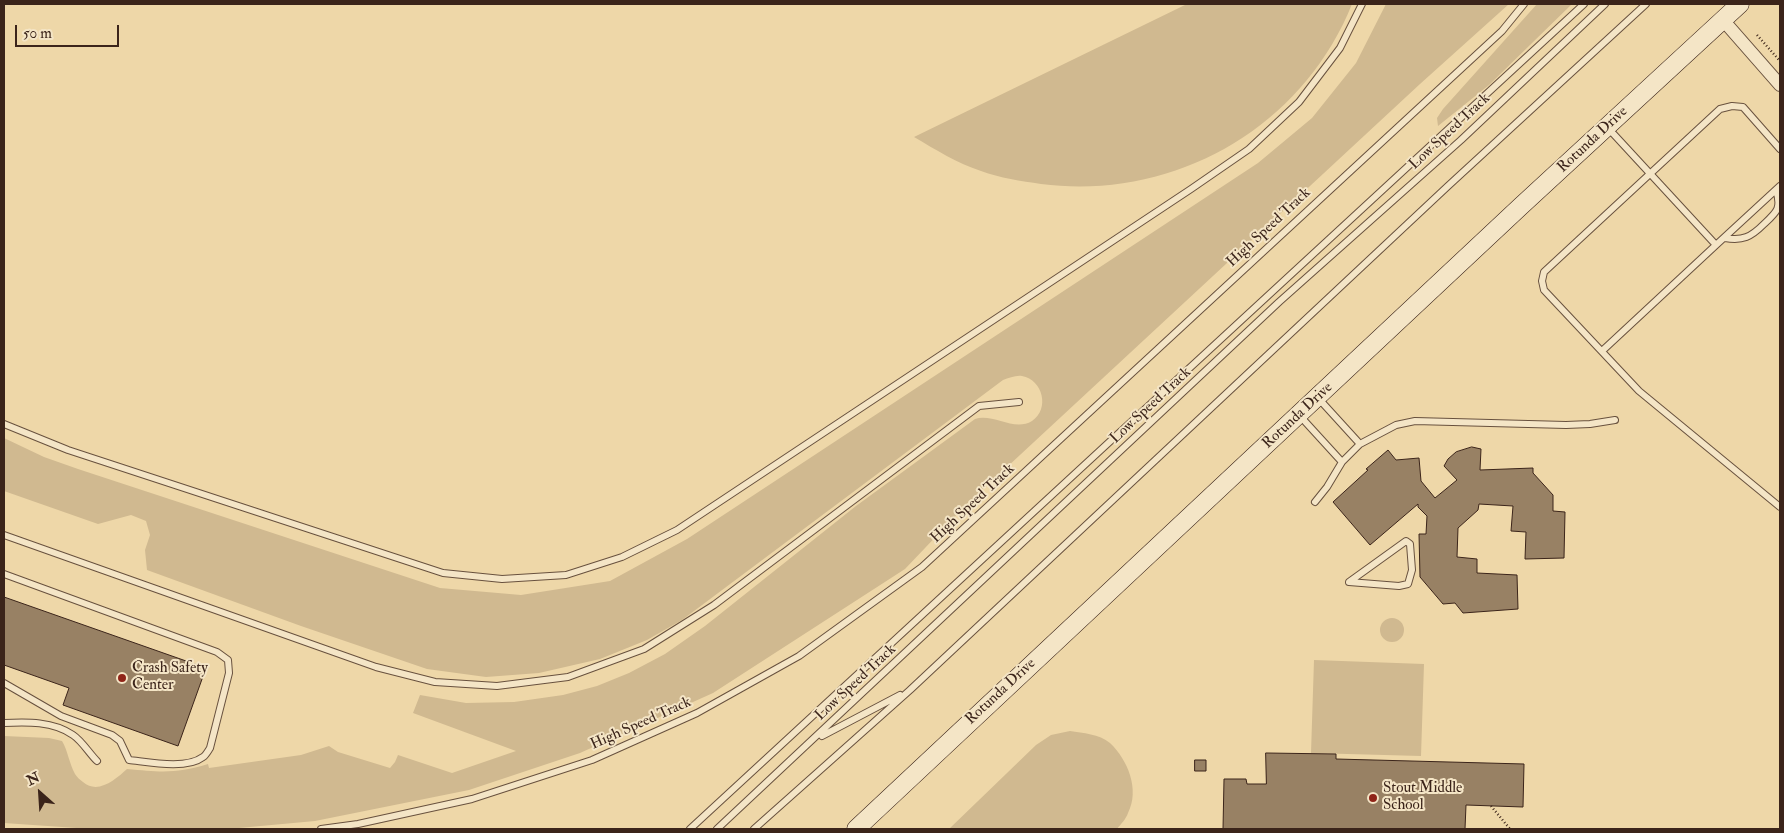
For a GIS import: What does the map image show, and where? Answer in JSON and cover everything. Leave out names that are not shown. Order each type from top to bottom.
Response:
[{"type":"main road","name":"Rotunda Drive","points":[[856,829],[1740,4]]},
{"type":"street","points":[[1723,20],[1780,85]]},
{"type":"lane","points":[[4,424],[68,450],[443,573],[502,579],[566,575],[622,557],[677,530],[1242,154],[1299,102],[1340,48],[1362,4]]},
{"type":"lane","name":"High Speed Track","points":[[321,829],[358,824],[472,799],[592,760],[697,713],[799,656],[929,561],[1502,31],[1524,4]]},
{"type":"lane","points":[[690,829],[1584,4]]},
{"type":"lane","name":"Low Speed Track","points":[[717,829],[1272,309],[1461,140],[1605,4]]},
{"type":"lane","points":[[754,829],[910,690],[1448,186],[1646,4]]},
{"type":"lane","points":[[1780,149],[1743,107],[1732,106],[1720,109],[1544,272],[1542,281],[1544,290],[1639,390],[1780,507]]},
{"type":"lane","points":[[1607,127],[1716,245]]},
{"type":"lane","points":[[1602,351],[1778,188]]},
{"type":"lane","points":[[1724,238],[1736,240],[1752,235],[1777,212],[1778,188]]},
{"type":"lane","points":[[1318,398],[1360,444]]},
{"type":"lane","points":[[4,535],[376,666],[435,682],[498,686],[568,677],[644,649],[714,605],[979,406],[1019,402]]},
{"type":"lane","points":[[1299,415],[1342,462]]},
{"type":"lane","points":[[1315,502],[1327,487],[1342,462],[1360,444],[1396,425],[1415,421],[1566,425],[1615,420]]},
{"type":"lane","points":[[1406,541],[1410,544],[1412,570],[1408,584],[1399,586],[1348,582],[1406,541]]},
{"type":"lane","points":[[4,574],[216,652],[228,660],[229,673],[210,748],[204,757],[193,762],[168,764],[129,760],[120,741],[112,735],[61,716],[4,683]]},
{"type":"lane","points":[[814,740],[910,690]]},
{"type":"lane","points":[[4,723],[28,722],[51,725],[73,735],[97,761]]},
{"type":"path","points":[[1757,35],[1780,61]]},
{"type":"path","points":[[1491,806],[1510,829]]},
{"type":"shaded area","points":[[1187,4],[1352,4],[1330,48],[1301,87],[1266,120],[1227,147],[1184,167],[1138,181],[1090,186],[1041,184],[1003,177],[972,168],[914,137]]},
{"type":"shaded area","points":[[1386,4],[1509,4],[1420,84],[965,506],[905,569],[713,693],[580,753],[469,790],[315,821],[228,829],[91,829],[4,823],[4,736],[49,738],[62,741],[76,775],[89,786],[95,787],[106,784],[127,769],[168,771],[208,764],[209,768],[301,755],[329,746],[338,752],[390,768],[398,755],[452,773],[516,751],[413,713],[420,695],[466,703],[514,702],[563,695],[597,686],[629,673],[665,654],[705,626],[856,506],[975,419],[989,418],[1011,424],[1025,424],[1038,416],[1041,409],[1042,396],[1035,383],[1022,376],[1003,380],[682,620],[647,640],[600,659],[539,673],[486,677],[427,669],[147,570],[145,550],[150,535],[146,521],[131,515],[98,524],[4,491],[4,438],[44,457],[78,469],[440,588],[521,595],[610,581],[687,539],[1258,163],[1312,118],[1356,63]]},
{"type":"shaded area","points":[[1537,4],[1572,4],[1489,85],[1438,126],[1437,118],[1443,109]]},
{"type":"shaded area","points":[[1392,618],[1401,621],[1404,630],[1401,639],[1392,642],[1383,639],[1380,630],[1383,621]]},
{"type":"shaded area","points":[[1314,660],[1424,664],[1421,756],[1311,753]]},
{"type":"shaded area","points":[[1070,731],[1091,734],[1106,740],[1116,750],[1127,767],[1133,795],[1126,817],[1117,829],[949,829],[1036,745],[1051,735]]},
{"type":"building","points":[[1472,447],[1481,449],[1480,470],[1533,468],[1533,473],[1553,495],[1553,511],[1565,512],[1564,558],[1525,559],[1526,532],[1511,531],[1513,506],[1479,504],[1478,510],[1458,528],[1457,557],[1477,559],[1477,573],[1517,575],[1518,609],[1463,613],[1455,603],[1443,604],[1420,577],[1419,534],[1426,534],[1427,516],[1418,507],[1418,504],[1370,545],[1333,502],[1388,450],[1396,460],[1419,458],[1421,481],[1435,498],[1457,480],[1444,466],[1448,459],[1456,452]]},
{"type":"building","name":"Crash Safety Center","points":[[4,597],[206,668],[178,746],[63,705],[69,688],[4,665]]},
{"type":"building","name":"Stout Middle School","points":[[1266,753],[1336,754],[1336,759],[1524,764],[1523,807],[1466,805],[1465,829],[1223,829],[1224,779],[1246,779],[1247,784],[1266,784]]},
{"type":"building","points":[[1195,760],[1206,760],[1206,771],[1195,771]]},
{"type":"place","name":"Crash Safety Center","points":[[122,678]]},
{"type":"place","name":"Stout Middle School","points":[[1373,798]]}]
